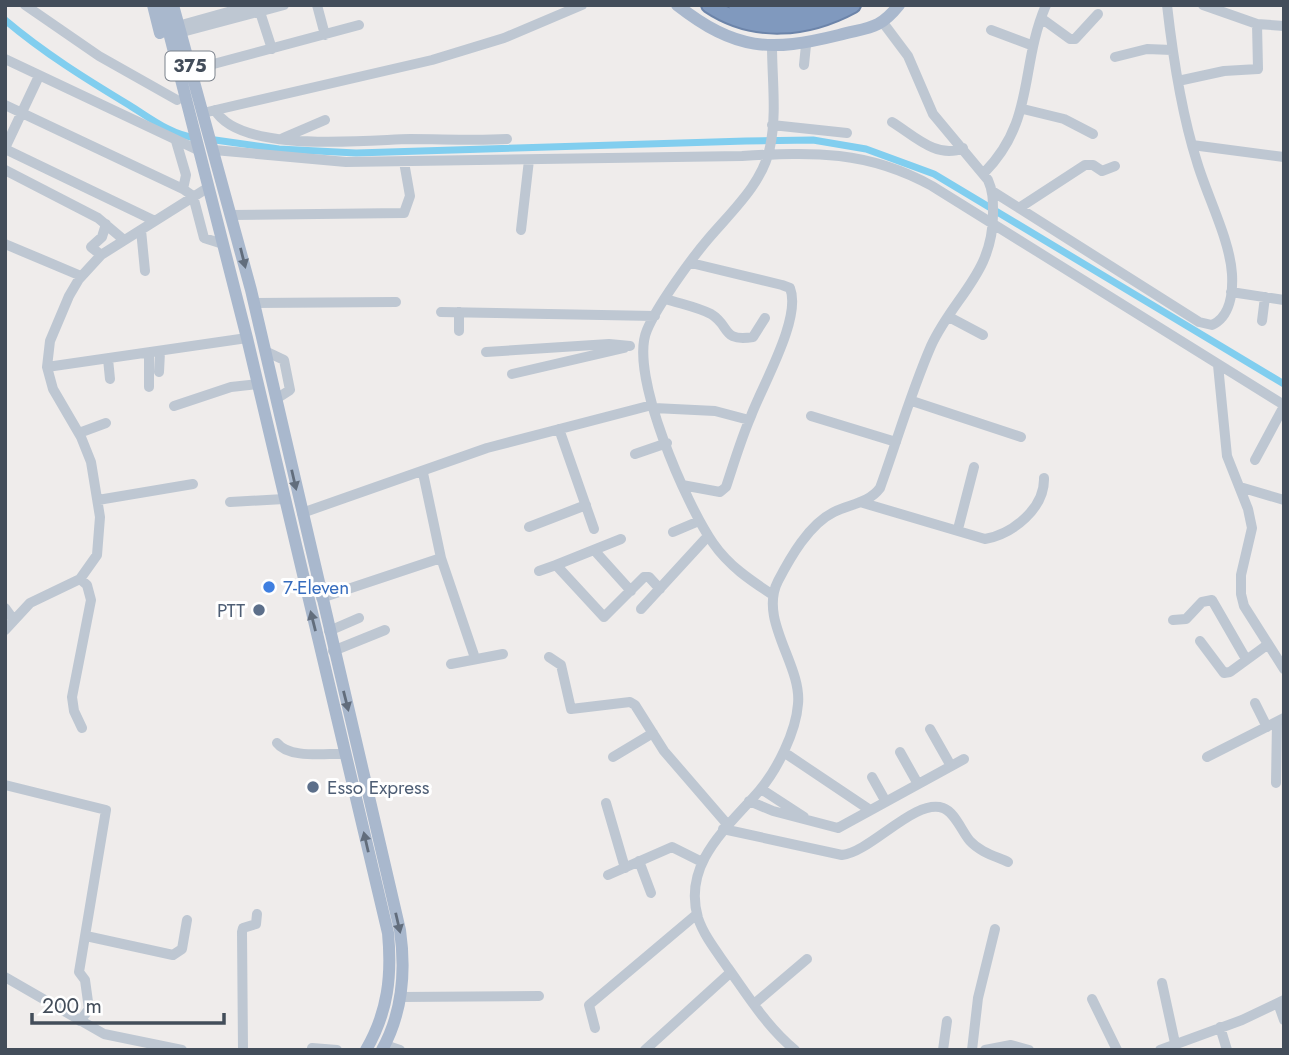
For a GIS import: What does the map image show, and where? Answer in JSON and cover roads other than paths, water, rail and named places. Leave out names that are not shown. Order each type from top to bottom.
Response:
[{"type":"highway","points":[[709,5],[745,22],[776,27],[810,23],[853,5]]},
{"type":"highway","points":[[736,5],[770,14],[793,13],[825,5]]},
{"type":"main road","points":[[153,5],[182,103]]},
{"type":"main road","name":"375","points":[[162,5],[182,103],[193,126],[247,338],[388,933],[390,954],[384,1009],[366,1050]]},
{"type":"main road","name":"375","points":[[173,5],[191,70],[209,112],[208,127],[254,303],[400,930],[403,967],[401,997],[394,1026],[384,1047]]},
{"type":"main road","points":[[182,5],[191,70]]},
{"type":"main road","points":[[677,5],[723,34],[772,46],[806,45],[884,24],[899,5]]},
{"type":"main road","points":[[243,323],[254,303]]},
{"type":"street","points":[[24,5],[99,56],[182,103]]},
{"type":"street","points":[[185,28],[256,9],[284,5]]},
{"type":"street","points":[[317,5],[324,35]]},
{"type":"street","points":[[209,112],[432,60],[504,38],[583,5]]},
{"type":"street","points":[[984,173],[1000,156],[1023,109],[1031,45],[1046,5]]},
{"type":"street","points":[[993,195],[1019,208],[1199,322],[1212,325],[1226,314],[1231,292],[1231,265],[1192,145],[1172,50],[1167,5]]},
{"type":"street","points":[[1203,5],[1257,24],[1284,26]]},
{"type":"street","points":[[256,9],[272,49]]},
{"type":"street","points":[[1041,18],[1070,39],[1075,39],[1098,14]]},
{"type":"street","points":[[795,1050],[777,1034],[708,940],[697,914],[696,888],[702,862],[725,827],[761,789],[775,766],[799,706],[798,687],[775,615],[773,595],[801,544],[820,521],[832,512],[874,496],[880,488],[932,344],[982,266],[993,222],[993,195],[984,173],[933,114],[908,56],[884,24]]},
{"type":"street","points":[[1178,81],[1224,71],[1258,69],[1257,24]]},
{"type":"street","points":[[191,70],[359,25]]},
{"type":"street","points":[[990,30],[1031,45]]},
{"type":"street","points":[[804,65],[806,45]]},
{"type":"street","points":[[772,46],[772,129],[769,151],[748,191],[691,263],[654,316],[642,345],[644,378],[653,406],[682,485],[699,521],[735,569],[773,595]]},
{"type":"street","points":[[1115,57],[1147,49],[1172,50]]},
{"type":"street","points":[[5,59],[176,141],[198,147]]},
{"type":"street","points":[[39,76],[5,148],[155,221]]},
{"type":"street","points":[[5,105],[183,189],[193,196],[204,238],[223,244]]},
{"type":"street","points":[[1023,109],[1064,119],[1093,134]]},
{"type":"street","points":[[209,112],[243,131],[283,138],[322,141],[507,139]]},
{"type":"street","points":[[283,138],[325,120]]},
{"type":"street","points":[[892,122],[925,144],[951,151],[963,148]]},
{"type":"street","points":[[772,129],[847,133]]},
{"type":"street","points":[[176,141],[186,175],[183,189]]},
{"type":"street","points":[[1192,145],[1284,157]]},
{"type":"street","points":[[213,147],[346,162],[529,160],[769,151],[830,153],[876,162],[915,177],[993,222],[1284,406],[1255,460]]},
{"type":"street","points":[[521,230],[529,160]]},
{"type":"street","points":[[232,215],[404,213],[410,196],[404,162]]},
{"type":"street","points":[[1019,208],[1086,165],[1093,165],[1102,171],[1115,166]]},
{"type":"street","points":[[5,170],[106,224],[124,240]]},
{"type":"street","points":[[5,630],[30,603],[80,579],[97,555],[100,536],[98,500],[91,462],[79,433],[53,389],[47,367],[56,326],[81,276],[101,255],[209,187]]},
{"type":"street","points":[[101,255],[92,247],[102,237],[106,224]]},
{"type":"street","points":[[141,230],[145,271]]},
{"type":"street","points":[[5,243],[81,276]]},
{"type":"street","points":[[682,485],[723,491],[749,420],[779,354],[792,294],[790,288],[782,285],[691,263]]},
{"type":"street","points":[[1231,292],[1284,300]]},
{"type":"street","points":[[1262,321],[1265,297]]},
{"type":"street","points":[[666,299],[714,316],[729,336],[738,338],[752,337],[765,318]]},
{"type":"street","points":[[254,303],[396,302]]},
{"type":"street","points":[[441,312],[654,316]]},
{"type":"street","points":[[459,331],[460,312]]},
{"type":"street","points":[[949,317],[983,335]]},
{"type":"street","points":[[47,367],[247,338]]},
{"type":"street","points":[[486,352],[609,344],[630,346]]},
{"type":"street","points":[[512,374],[642,345]]},
{"type":"street","points":[[159,372],[160,352]]},
{"type":"street","points":[[149,354],[149,387]]},
{"type":"street","points":[[108,359],[110,379]]},
{"type":"street","points":[[1218,365],[1227,456],[1240,487],[1252,528],[1241,575],[1241,594],[1244,606],[1284,669]]},
{"type":"street","points":[[174,407],[231,387],[258,384]]},
{"type":"street","points":[[912,401],[1021,437]]},
{"type":"street","points":[[302,513],[487,448],[653,406],[715,411],[749,420]]},
{"type":"street","points":[[811,416],[896,442]]},
{"type":"street","points":[[79,433],[106,423]]},
{"type":"street","points":[[559,429],[594,529]]},
{"type":"street","points":[[635,454],[667,443]]},
{"type":"street","points":[[957,529],[974,467]]},
{"type":"street","points":[[423,472],[441,558],[475,658]]},
{"type":"street","points":[[859,502],[985,539],[1002,533],[1032,513],[1042,494],[1044,478]]},
{"type":"street","points":[[98,500],[193,484]]},
{"type":"street","points":[[1240,487],[1284,500]]},
{"type":"street","points":[[230,502],[284,499]]},
{"type":"street","points":[[529,527],[586,505]]},
{"type":"street","points":[[673,532],[699,521]]},
{"type":"street","points":[[641,609],[708,536]]},
{"type":"street","points":[[539,571],[621,539]]},
{"type":"street","points":[[594,550],[631,591]]},
{"type":"street","points":[[321,598],[441,558]]},
{"type":"street","points":[[556,565],[600,616],[609,615],[646,576],[660,589]]},
{"type":"street","points":[[80,579],[87,585],[91,600],[72,697],[82,728]]},
{"type":"street","points":[[1173,620],[1186,619],[1202,602],[1212,600],[1246,659]]},
{"type":"street","points":[[5,608],[13,619]]},
{"type":"street","points":[[329,631],[359,618]]},
{"type":"street","points":[[333,651],[385,630]]},
{"type":"street","points":[[1200,641],[1224,673],[1267,645]]},
{"type":"street","points":[[451,664],[503,654]]},
{"type":"street","points":[[549,657],[559,661],[561,665],[571,709],[632,702],[664,751],[725,827],[842,855],[855,852],[910,816],[939,807],[948,810],[971,842],[1008,862]]},
{"type":"street","points":[[1255,703],[1276,722],[1276,783]]},
{"type":"street","points":[[1207,757],[1276,722]]},
{"type":"street","points":[[930,729],[951,766]]},
{"type":"street","points":[[613,757],[653,733]]},
{"type":"street","points":[[277,744],[281,749],[292,752],[345,754]]},
{"type":"street","points":[[900,752],[918,784]]},
{"type":"street","points":[[788,755],[870,810]]},
{"type":"street","points":[[749,801],[786,815],[838,828],[964,759]]},
{"type":"street","points":[[872,776],[886,802]]},
{"type":"street","points":[[5,785],[106,810],[79,972],[85,979],[89,1009],[80,1021]]},
{"type":"street","points":[[761,789],[807,819]]},
{"type":"street","points":[[606,803],[625,868]]},
{"type":"street","points":[[608,875],[672,846],[702,862]]},
{"type":"street","points":[[639,861],[651,893]]},
{"type":"street","points":[[243,1050],[242,932],[243,928],[256,924],[257,914]]},
{"type":"street","points":[[595,1028],[589,1005],[697,914]]},
{"type":"street","points":[[86,936],[173,955],[181,949],[187,920]]},
{"type":"street","points":[[972,1050],[978,998],[995,929]]},
{"type":"street","points":[[754,1004],[807,958]]},
{"type":"street","points":[[645,1050],[731,972]]},
{"type":"street","points":[[5,977],[127,1045],[181,1050]]},
{"type":"street","points":[[1162,983],[1175,1043]]},
{"type":"street","points":[[401,997],[539,996]]},
{"type":"street","points":[[1092,999],[1117,1050]]},
{"type":"street","points":[[1160,1050],[1281,1001],[1284,1020]]},
{"type":"street","points":[[943,1050],[947,1021]]},
{"type":"street","points":[[1220,1027],[1227,1050]]},
{"type":"street","points":[[985,1050],[1011,1045],[1029,1050]]},
{"type":"street","points":[[384,1047],[400,1050]]},
{"type":"street","points":[[312,1048],[337,1050]]},
{"type":"waterway","points":[[5,20],[66,65],[169,130],[196,138]]},
{"type":"waterway","points":[[208,139],[279,149],[356,153],[813,140],[866,149],[934,174],[1284,384]]},
{"type":"place","name":"7-Eleven","points":[[269,587]]},
{"type":"place","name":"PTT","points":[[259,610]]},
{"type":"place","name":"Esso Express","points":[[313,787]]}]
